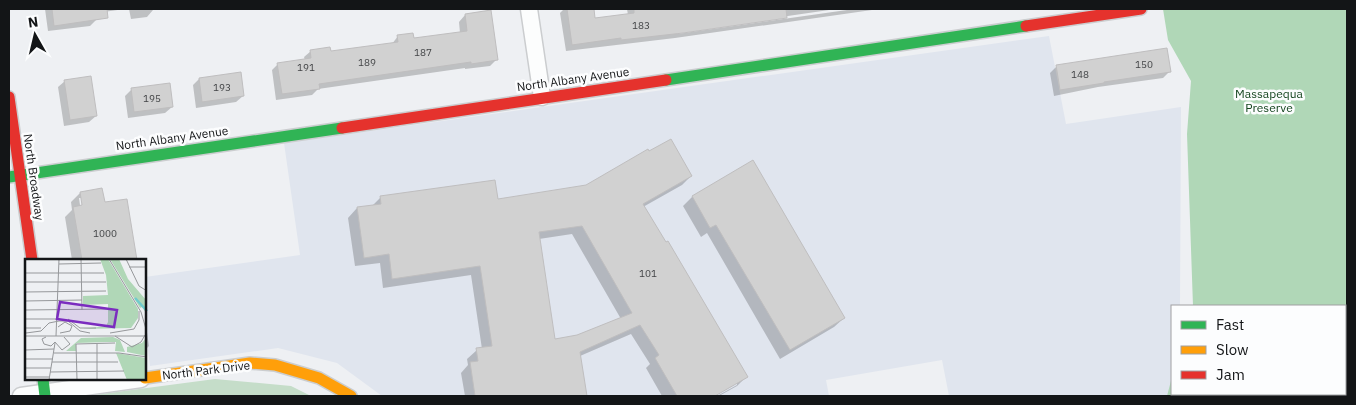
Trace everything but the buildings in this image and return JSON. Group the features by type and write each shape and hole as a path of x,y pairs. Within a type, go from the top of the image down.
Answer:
{"street":[{"path":"529,9 542,97"},
{"name":"North Albany Avenue","path":"14,176 1141,9"},
{"name":"North Broadway","path":"9,97 14,176 32,259"},
{"name":"North Park Drive","path":"146,378 250,363 275,365 319,378 352,396"},
{"name":"North Park Drive","path":"21,396 44,389 125,380"}],"shaded area":[{"path":"1049,36 1066,124 1181,107 1180,305 1171,305 1171,395 1180,396 949,396 942,360 826,380 829,396 382,396 337,363 278,348 150,366 146,335 146,277 300,255 284,143"}],"green space":[{"name":"Massapequa Preserve","path":"1163,9 1347,9 1347,396 1167,396 1171,381 1171,395 1346,395 1346,305 1193,305 1187,134 1191,81 1168,40"},
{"path":"215,379 291,386 311,396 86,396"}],"traffic: fast":[{"path":"666,80 1026,26"},
{"path":"9,177 342,128"},
{"path":"43,380 45,396"}],"traffic: slow":[{"path":"146,378 250,363 275,365 319,378 351,396"}],"traffic: jam":[{"path":"1026,26 1141,9"},
{"path":"342,128 666,80"},
{"path":"9,97 32,259"}]}
